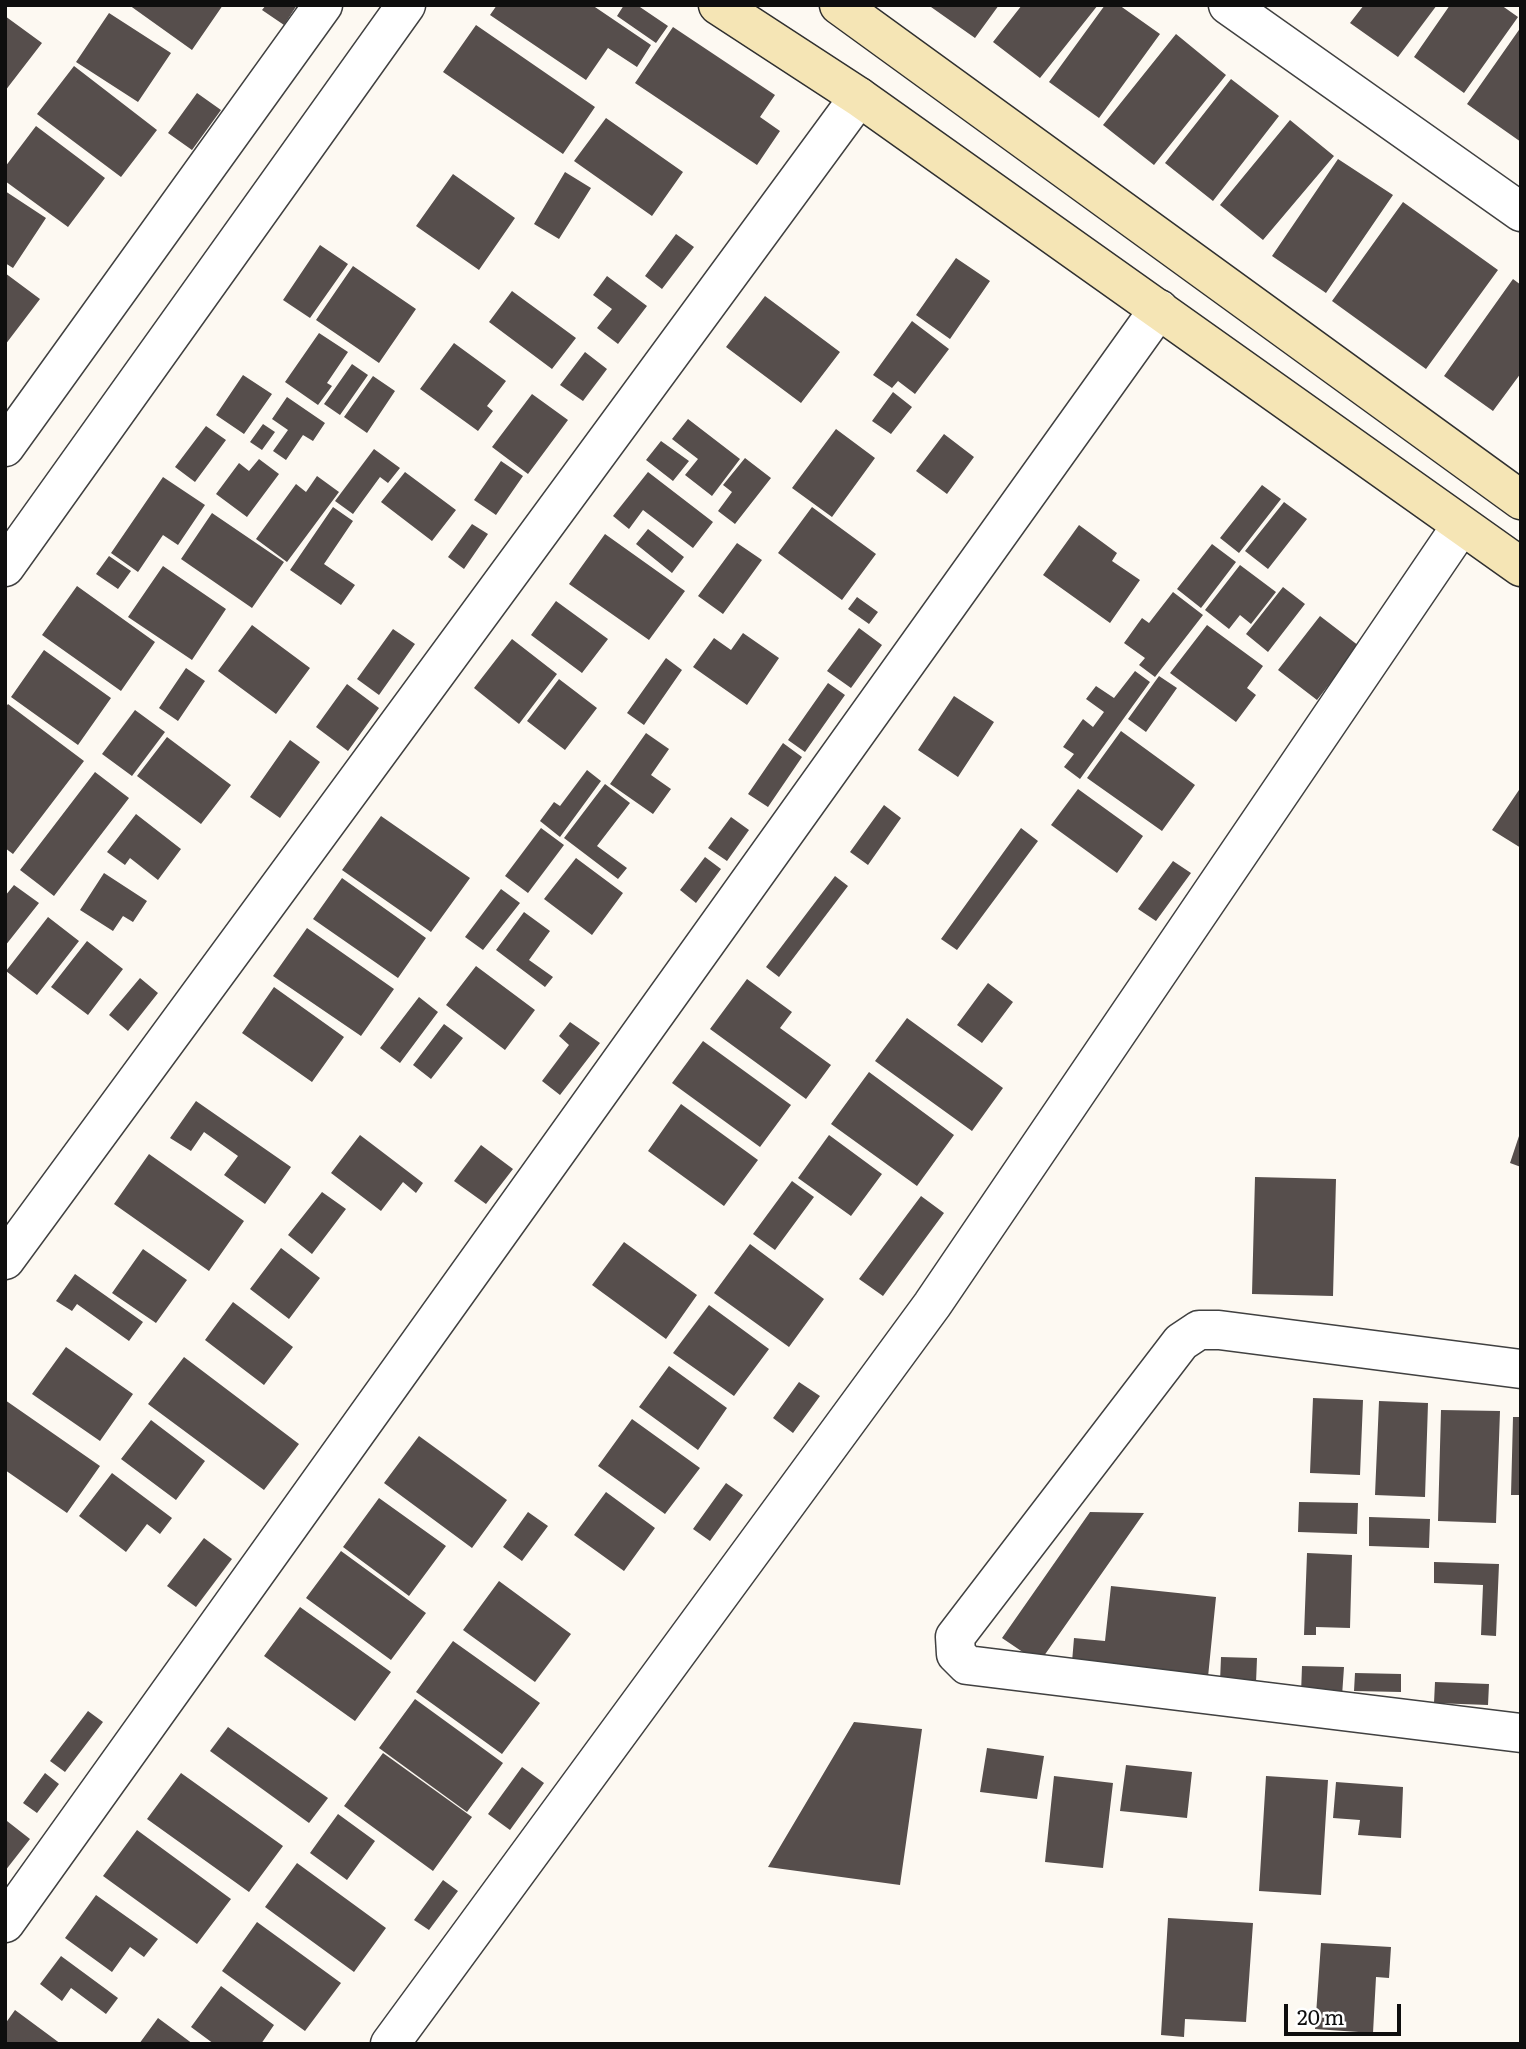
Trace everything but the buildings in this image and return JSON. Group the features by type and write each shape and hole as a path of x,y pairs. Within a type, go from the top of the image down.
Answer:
{"street":[{"path":"5,447 323,5"},
{"path":"5,567 406,5"},
{"path":"718,5 859,97 1521,567"},
{"path":"839,5 1521,500"},
{"path":"1228,5 1521,212"},
{"path":"5,1260 859,97"},
{"path":"5,1923 1159,309"},
{"path":"390,2044 932,1305 1461,526"},
{"path":"1521,1369 1219,1329 1199,1330 1181,1342 955,1637 956,1654 967,1665 1521,1733"}]}
